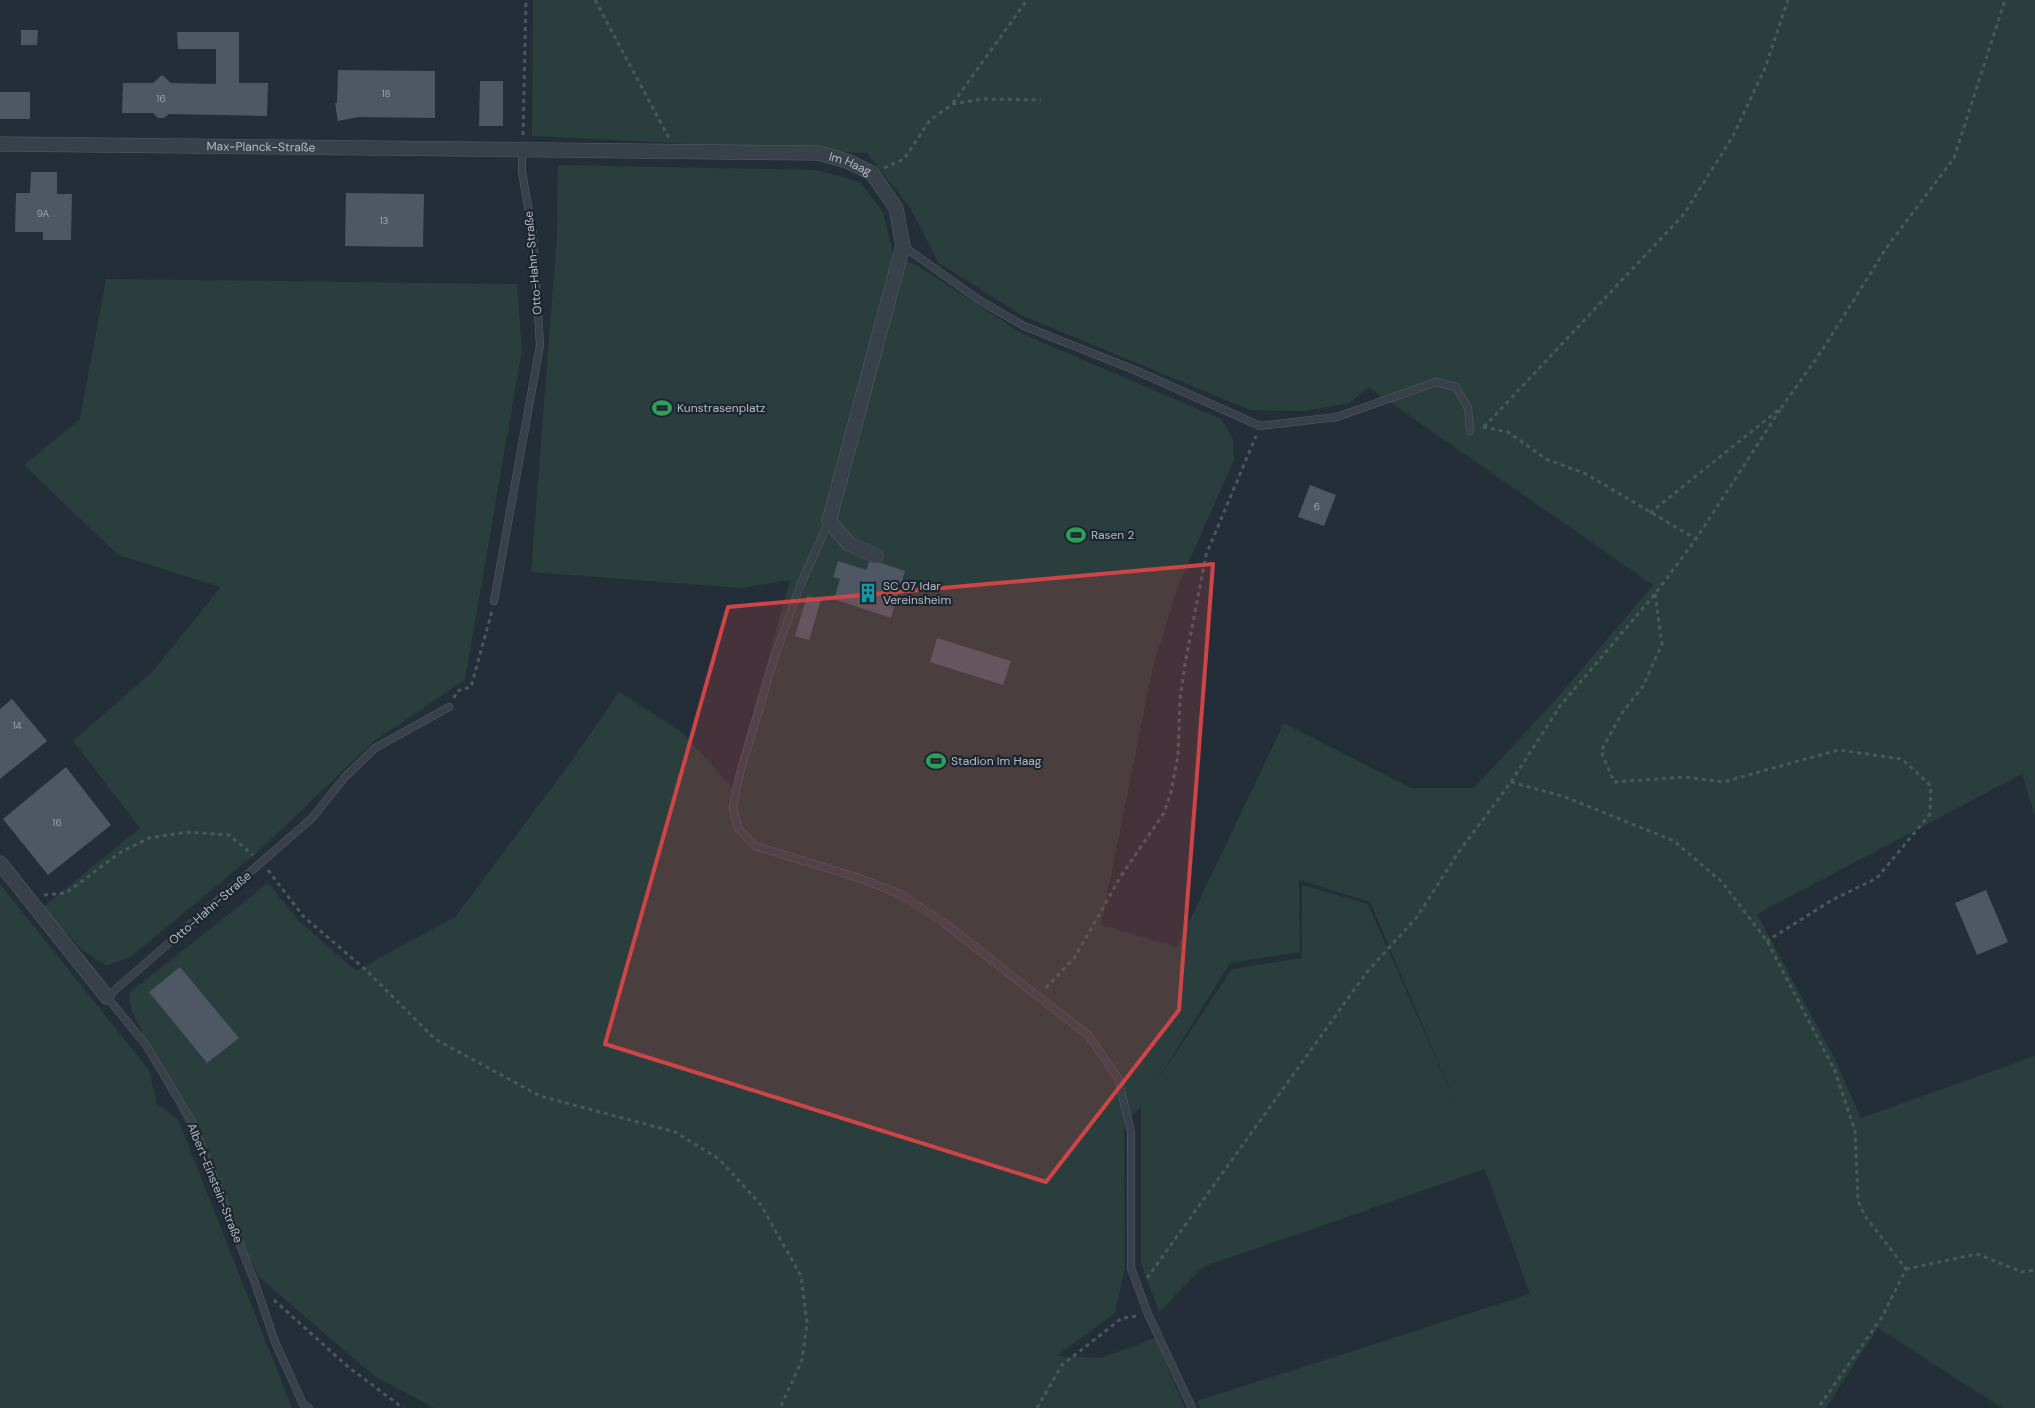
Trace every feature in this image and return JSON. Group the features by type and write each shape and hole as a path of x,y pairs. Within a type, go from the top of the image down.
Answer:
{"street":[{"name":"Max-Planck-Straße","path":"0,144 522,151"},
{"name":"Im Haag","path":"522,151 676,151 818,154 847,161 872,173 896,208 903,246 829,521"},
{"path":"829,521 849,544 876,556"},
{"name":"Albert-Einstein-Straße","path":"0,864 107,997"}],"lane":[{"name":"Otto-Hahn-Straße","path":"494,602 540,345 533,234 522,172 522,151"},
{"path":"903,246 980,300 1024,326 1137,371 1260,426 1337,418 1436,382 1456,387 1468,408 1470,430"},
{"path":"829,521 800,586 774,659 740,773 733,807 738,828 755,846 856,876 900,894 943,922 1089,1036 1118,1078 1131,1132 1131,1268 1148,1314 1192,1408"},
{"name":"Otto-Hahn-Straße","path":"107,997 312,818 345,777 374,748 449,707"},
{"name":"Albert-Einstein-Straße","path":"107,997 146,1045 192,1122 255,1283 275,1342 306,1406"}],"path":[{"path":"522,151 526,0"},
{"path":"595,0 676,151"},
{"path":"872,173 904,159 930,120 953,104 1027,0"},
{"path":"1484,427 1684,214 1733,136 1765,68 1788,0"},
{"path":"1139,1289 1367,972 1417,917 1458,854 1511,782 1560,706 1655,594 1696,539 1782,407 1823,349 1888,247 1954,158 2005,0"},
{"path":"953,104 983,99 1041,100"},
{"path":"1650,513 1782,407"},
{"path":"1038,997 1075,957 1121,876 1164,813 1171,792 1178,756 1180,700 1185,664 1206,556 1260,426"},
{"path":"1470,430 1484,427 1508,432 1546,459 1586,474 1696,539"},
{"path":"1655,594 1662,644 1643,686 1622,713 1602,752 1614,782 1684,777 1723,782 1838,750 1902,759 1931,786 1930,814 1877,878 1832,900 1767,941"},
{"path":"449,707 457,691 471,687 494,602"},
{"path":"1511,782 1564,797 1674,841 1722,882 1767,941 1835,1071 1855,1131 1858,1201 1865,1216 1906,1269"},
{"path":"26,896 66,893 121,852 149,838 188,832 229,835 262,863 303,916 366,970 435,1039 540,1096 675,1132 719,1159 761,1205 801,1276 807,1323 802,1360 780,1408"},
{"path":"1906,1269 1977,1254 2022,1272 2035,1270"},
{"path":"1818,1408 1882,1317 1906,1269"},
{"path":"255,1283 347,1366 403,1408"},
{"path":"1036,1408 1062,1365 1122,1318 1148,1314"}],"highlighted area":[{"path":"1213,564 1179,1010 1046,1182 605,1044 728,607"}],"green space":[{"path":"533,0 2035,0 2035,816 2022,774 1757,914 1835,1059 1861,1118 2035,1056 2035,1408 2002,1408 1878,1328 1826,1408 1200,1408 1197,1401 1530,1294 1485,1169 1203,1267 1159,1312 1141,1264 1141,1107 1124,1121 1125,1269 1115,1313 1057,1356 1101,1358 1155,1338 1185,1408 434,1408 373,1375 259,1277 131,1009 129,993 268,883 299,921 356,971 456,916 570,763 619,692 682,732 732,788 790,580 741,588 531,572 557,236 558,165 816,170 860,182 883,212 894,257 918,266 1023,334 1221,419 1233,439 1234,460 1178,586 1152,670 1101,925 1177,947 1284,723 1411,788 1474,788 1558,697 1653,585 1368,387 1350,403 1303,411 1250,410 1021,315 939,263 910,208 867,153 532,136","holes":["1299,880 1370,902 1458,1108 1368,904 1302,885 1302,958 1232,969 1157,1081 1230,963 1300,952"]},
{"path":"106,279 517,284 522,350 465,680 373,742 262,848 132,956 106,966 81,949 43,907 140,828 73,741 152,672 221,587 118,555 24,465 80,419"},
{"path":"0,884 149,1070 157,1104 178,1119 292,1408 0,1408"}],"building":[{"path":"21,30 38,30 37,45 21,45"},
{"path":"177,32 239,32 239,83 268,83 267,116 169,114 164,118 158,118 153,113 122,113 123,83 153,83 162,75 171,83 216,84 216,49 178,49"},
{"path":"338,70 435,71 435,118 359,117 338,121 335,103 337,103"},
{"path":"480,81 503,81 503,126 479,126"},
{"path":"0,92 30,92 30,119 0,119"},
{"path":"31,172 57,172 57,194 72,194 71,240 43,240 43,232 15,232 16,193 30,193"},
{"path":"346,193 424,194 423,247 345,246"},
{"path":"1310,485 1336,495 1324,526 1298,517"},
{"name":"SC 07 Idar Vereinsheim","path":"838,561 866,570 869,562 881,563 905,571 891,618 834,599 840,579 833,577"},
{"path":"807,596 821,600 809,640 795,636"},
{"path":"937,638 1011,661 1003,685 930,662"},
{"path":"12,699 47,741 0,779 0,709"},
{"path":"66,767 111,825 48,875 3,819"},
{"path":"1986,890 2008,942 1977,955 1955,903"},
{"path":"180,967 239,1038 207,1063 149,992"}],"place":[{"name":"Kunstrasenplatz","path":"662,408"},
{"name":"Rasen 2","path":"1076,535"},
{"name":"SC 07 Idar Vereinsheim","path":"868,593"},
{"name":"Stadion Im Haag","path":"936,761"}]}
